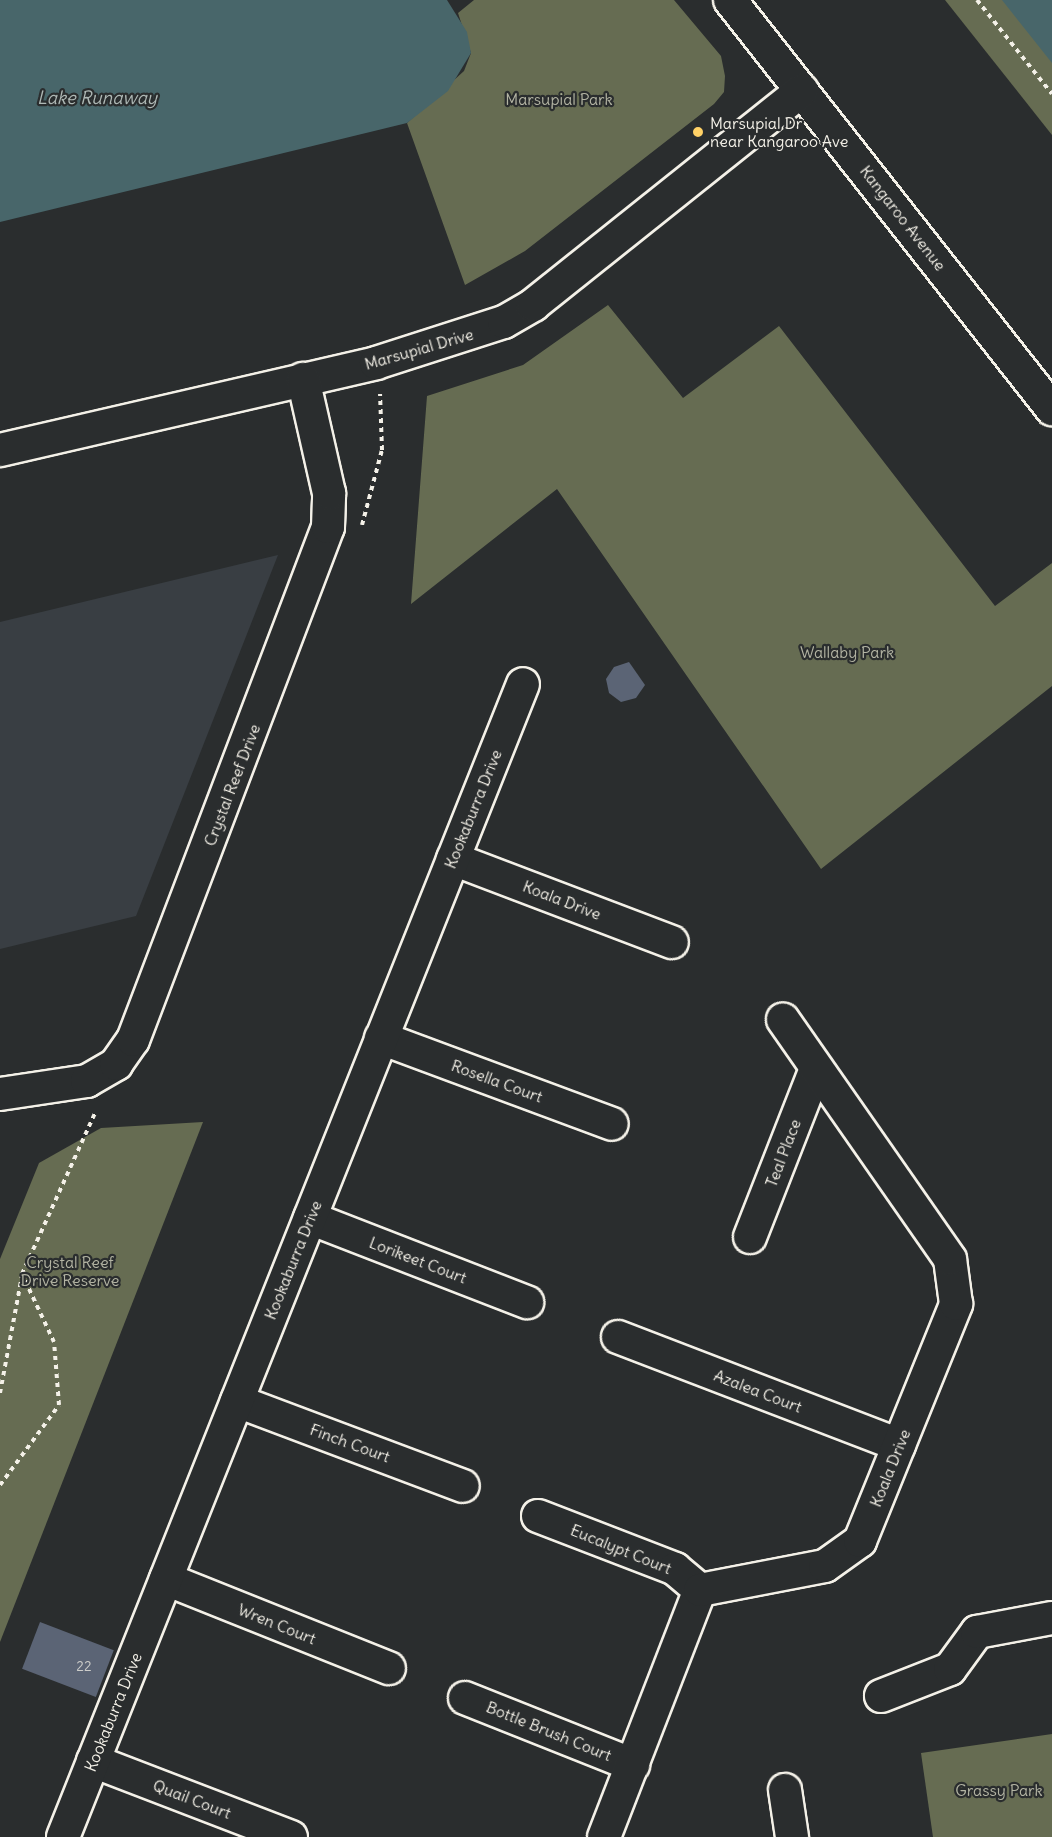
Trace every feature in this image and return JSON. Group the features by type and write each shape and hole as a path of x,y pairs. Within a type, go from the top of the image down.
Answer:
{"street":[{"name":"Kangaroo Avenue","path":"730,0 1052,409"},
{"name":"Marsupial Drive","path":"0,450 443,345 513,316 802,90"},
{"name":"Crystal Reef Drive","path":"0,1094 87,1081 116,1065 133,1040 328,527 328,493 303,380"},
{"name":"Kookaburra Drive","path":"63,1837 523,684"},
{"name":"Koala Drive","path":"453,859 672,942"},
{"name":"Koala Drive","path":"700,1590 825,1566 860,1541 956,1304 954,1268 783,1020"},
{"name":"Rosella Court","path":"381,1038 612,1124"},
{"name":"Teal Place","path":"750,1237 816,1069"},
{"name":"Lorikeet Court","path":"310,1218 526,1302"},
{"name":"Azalea Court","path":"618,1337 899,1445"},
{"name":"Finch Court","path":"237,1401 463,1486"},
{"name":"Eucalypt Court","path":"538,1516 675,1569 700,1590"},
{"name":"Wren Court","path":"166,1579 389,1668"},
{"path":"604,1837 700,1590"},
{"path":"882,1696 950,1668 977,1632 1052,1618"},
{"name":"Bottle Brush Court","path":"465,1698 633,1765"},
{"name":"Quail Court","path":"93,1761 291,1837"},
{"path":"785,1790 792,1837"}],"path":[{"path":"977,0 1052,94"},
{"path":"0,1393 22,1274"}],"shaded area":[{"path":"278,555 136,916 0,949 0,622"}],"green space":[{"name":"Marsupial Park","path":"474,0 674,0 721,56 725,76 724,92 714,104 525,251 465,285 407,123 464,71 471,53 458,13"},
{"path":"945,0 1052,0 1052,135"},
{"name":"Wallaby Park","path":"608,305 683,398 779,326 995,606 1052,563 1052,686 821,869 557,489 411,604 427,396 523,365"},
{"name":"Crystal Reef Drive Reserve","path":"203,1122 0,1642 0,1259 39,1163 101,1128"},
{"name":"Grassy Park","path":"1052,1734 1052,1837 933,1837 921,1753"}],"water":[{"name":"Lake Runaway","path":"0,0 447,0 467,32 471,53 448,91 407,123 0,222"},
{"path":"1002,0 1052,0 1052,63"}],"building":[{"path":"629,662 645,685 636,698 621,702 609,693 606,679 614,667"},
{"path":"40,1622 114,1650 96,1697 22,1669"}],"place":[{"name":"Marsupial Dr near Kangaroo Ave","path":"698,132"}]}
